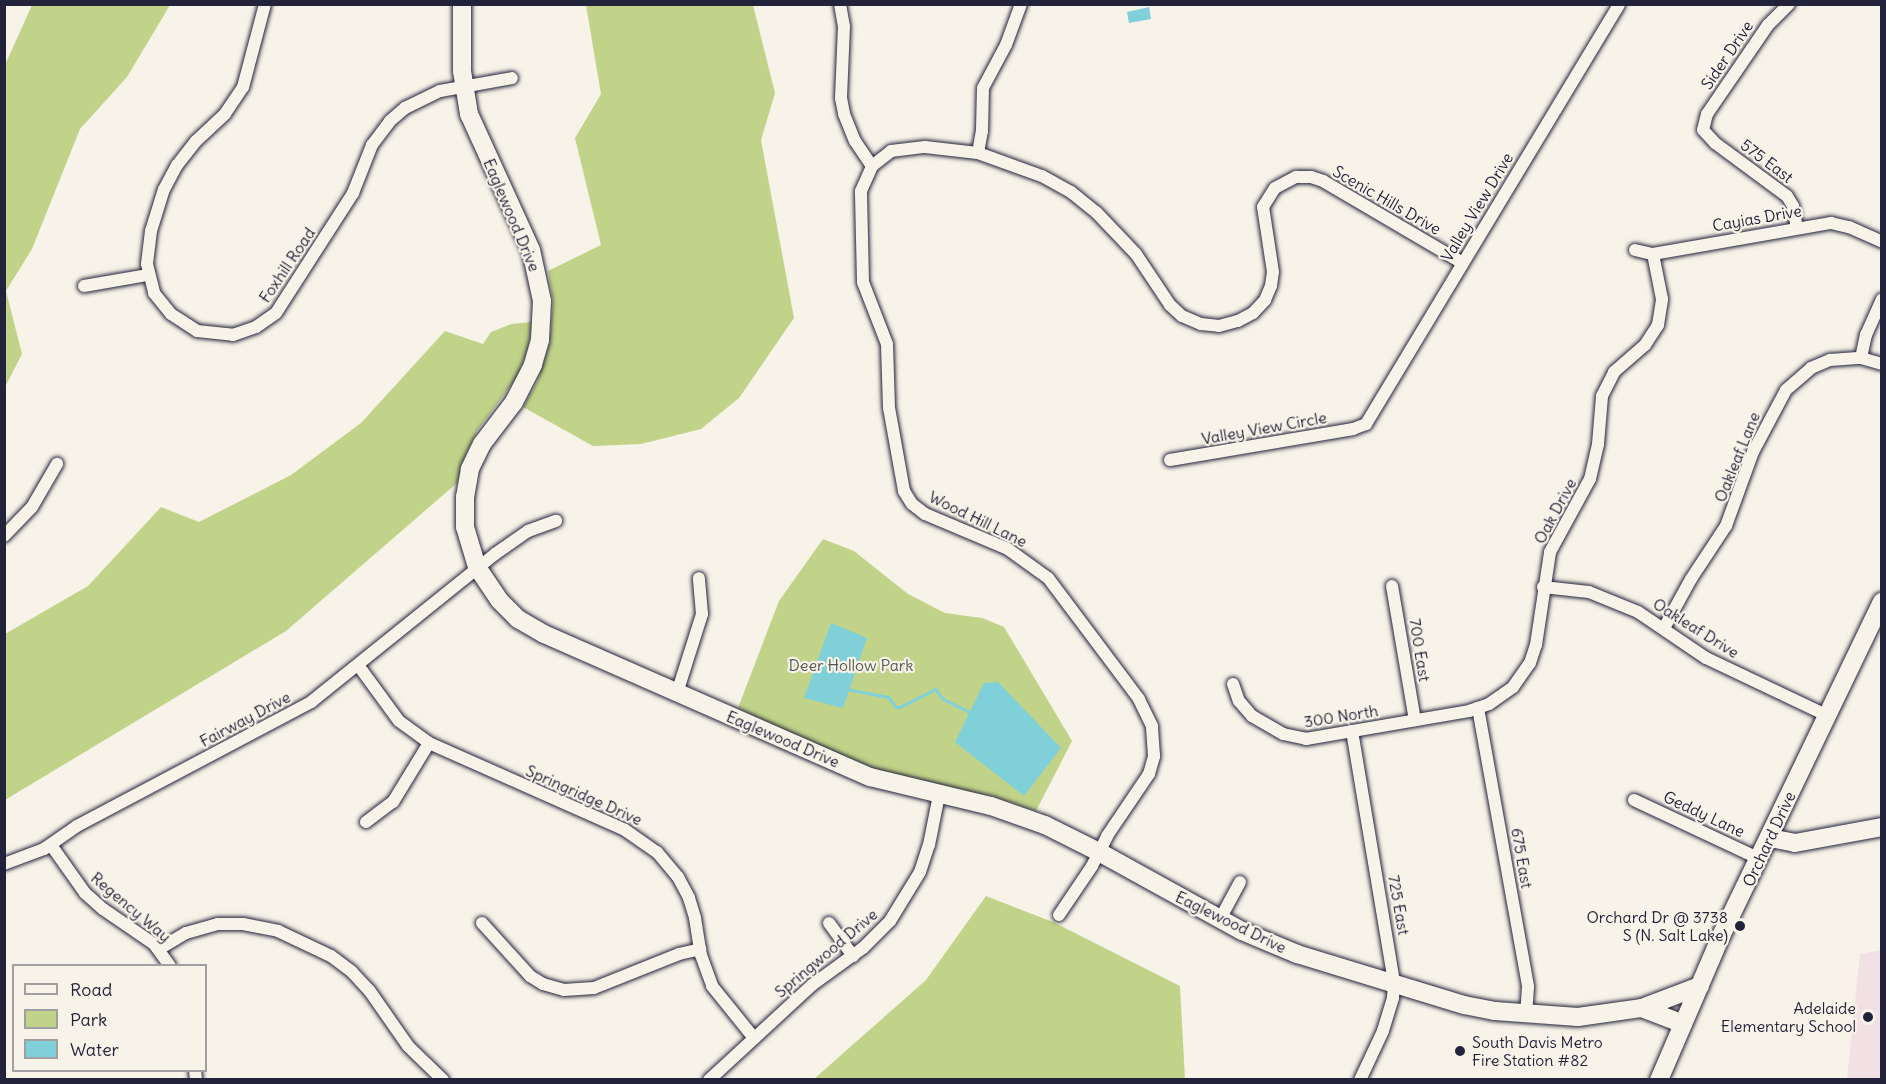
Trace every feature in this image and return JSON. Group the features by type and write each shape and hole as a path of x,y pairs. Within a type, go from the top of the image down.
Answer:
{"main road":[{"name":"Eaglewood Drive","path":"462,4 463,86 474,128 531,250 542,301 540,340 533,365 514,402 482,444 467,483 465,527 477,567 499,600 530,627 870,777 1020,815 1099,852 1220,919 1288,951 1464,1005 1526,1014 1578,1017 1642,1008 1683,1024"},
{"name":"Orchard Drive","path":"1659,1080 1700,986 1881,601"},
{"path":"1770,838 1789,844 1801,843 1881,827"},
{"path":"1642,1008 1700,986"}],"street":[{"name":"Foxhill Road","path":"265,4 252,64 243,87 225,114 186,153 164,189 150,231 148,275 154,293 177,320 196,331 233,335 261,324 282,305 348,202 372,145 383,129 405,108 423,97 463,86 512,78"},
{"path":"840,4 844,26 841,98 844,114 855,141 872,166"},
{"path":"978,153 983,88 1006,45 1021,4"},
{"name":"Valley View Drive","path":"1363,426 1371,417 1619,4"},
{"name":"Sider Drive","path":"1703,130 1707,114 1768,26 1789,4"},
{"name":"575 East","path":"1703,130 1787,196 1793,206 1797,228"},
{"name":"Scenic Hills Drive","path":"872,166 891,151 908,147 978,153 1042,176 1084,202 1123,239 1170,305 1182,316 1201,324 1219,326 1238,321 1253,313 1265,300 1271,286 1273,272 1263,207 1275,188 1296,177 1311,177 1323,181 1463,263"},
{"name":"Wood Hill Lane","path":"872,166 861,191 863,282 887,344 889,408 904,491 912,504 925,514 1008,549 1048,578 1139,699 1149,717 1154,736 1152,765 1059,915"},
{"name":"Cayias Drive","path":"1635,250 1653,254 1797,228 1838,223 1881,242"},
{"name":"Oak Drive","path":"1478,708 1506,693 1525,671 1536,645 1548,560 1554,543 1580,503 1590,479 1598,444 1602,396 1614,372 1645,345 1658,325 1662,299 1653,254"},
{"path":"84,286 148,275"},
{"path":"1861,358 1866,334 1881,299"},
{"name":"Oakleaf Lane","path":"1664,628 1691,579 1726,526 1753,452 1786,390 1801,374 1820,363 1840,358 1861,358 1881,364"},
{"name":"Valley View Circle","path":"1170,460 1363,426"},
{"path":"4,536 32,507 57,464"},
{"name":"Fairway Drive","path":"4,864 32,855 51,845 77,826 311,702 477,567 528,531 556,521"},
{"path":"677,693 702,614 699,578"},
{"name":"700 East","path":"1392,586 1415,720"},
{"name":"Oakleaf Drive","path":"1543,587 1598,595 1638,612 1706,658 1826,715"},
{"name":"Springridge Drive","path":"358,665 399,721 429,743 642,840 664,860 684,888 695,918 700,949 712,986 754,1038"},
{"name":"300 North","path":"1233,684 1239,701 1246,711 1290,737 1306,739 1478,708"},
{"name":"675 East","path":"1478,708 1528,987 1526,1014"},
{"name":"725 East","path":"1352,731 1394,983 1393,998 1383,1031 1360,1080"},
{"path":"366,822 393,802 429,743"},
{"name":"Springwood Drive","path":"709,1080 812,985 853,956 891,921 910,891 929,845 939,795"},
{"name":"Geddy Lane","path":"1634,800 1760,859"},
{"name":"Regency Way","path":"51,845 85,892 159,949 169,964"},
{"path":"1220,919 1240,882"},
{"path":"482,923 530,976 543,984 564,990 594,988 679,954 700,949"},
{"path":"829,923 853,956"},
{"path":"159,949 186,933 218,924 256,925 278,931 331,957 352,972 369,990 413,1052 443,1080"}],"shaded area":[{"name":"Adelaide Elementary School","path":"1881,950 1881,1079 1847,1079 1860,954"}],"green space":[{"path":"32,5 170,5 127,77 80,129 32,249 6,291 22,354 5,387 5,65"},
{"path":"586,5 753,5 775,93 761,140 794,318 739,398 701,429 641,444 593,446 523,407 537,382 550,342 553,301 548,271 601,245 575,138 601,94"},
{"path":"532,322 528,348 517,377 477,431 466,454 457,483 286,631 5,800 5,634 88,586 161,507 199,522 291,475 361,423 445,331 483,344 491,332 511,324"},
{"name":"Deer Hollow Park","path":"823,539 854,551 908,594 945,613 982,618 1004,627 1072,741 1036,811 989,795 942,788 871,770 814,747 738,708 779,601"},
{"path":"986,896 1053,922 1180,986 1185,1079 814,1079 926,980"}],"water":[{"path":"1149,7 1151,19 1129,23 1127,12"},
{"path":"831,623 867,638 843,708 804,698"},
{"path":"998,682 1061,748 1024,796 955,742 984,683"}],"waterway":[{"path":"846,689 888,697 896,707 935,689 943,699 972,713"}],"place":[{"name":"Orchard Dr @ 3738 S (N. Salt Lake)","path":"1740,926"},
{"name":"Adelaide Elementary School","path":"1868,1017"},
{"name":"South Davis Metro Fire Station #82","path":"1460,1051"}]}
